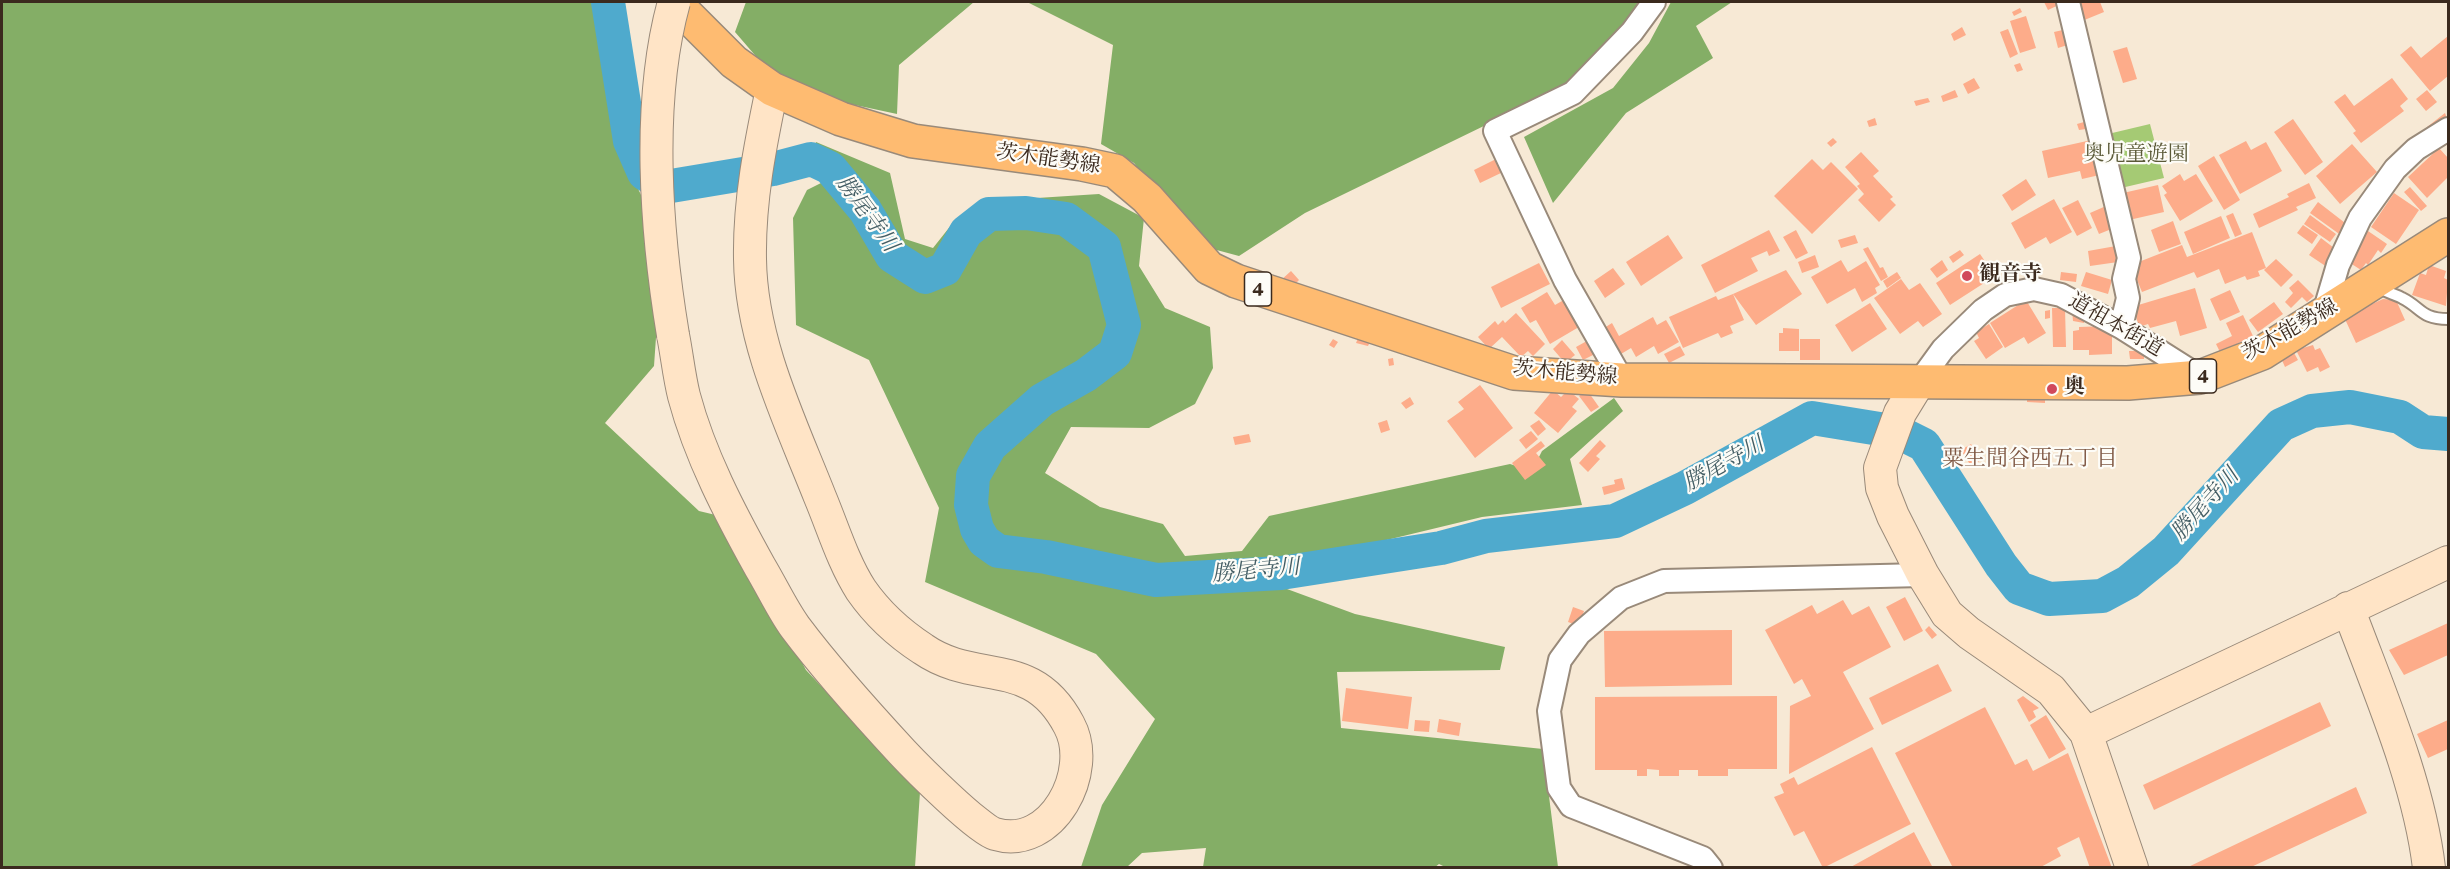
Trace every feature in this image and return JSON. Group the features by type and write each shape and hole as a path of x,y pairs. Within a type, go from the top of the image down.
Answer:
{"main road":[{"name":"茨木能勢線","path":"674,2 734,62 769,103 841,118 913,141 1082,164 1115,171 1147,198 1209,268 1236,282 1514,373 1622,380 1919,382 2128,383 2200,377 2262,353 2448,235"}],"street":[{"path":"674,2 660,85 657,182 662,269 684,397 712,474 748,545 793,624 844,687 905,755 990,834 1015,838 1037,830 1059,809 1072,783 1078,757 1071,728 1056,704 1036,684 1007,674 970,668 926,652 892,626 861,590 844,556 766,358 755,309 750,261 753,183 769,103"},
{"path":"1622,380 1565,280 1495,131 1573,93 1632,32 1654,2"},
{"path":"2068,2 2129,258 2124,279 2128,298 2121,327"},
{"path":"2323,316 2338,265 2361,218 2396,169 2416,149 2448,129"},
{"name":"道祖本街道","path":"1919,382 1943,349 1983,310 2005,295 2034,289 2061,295 2121,327 2200,377"},
{"path":"1919,382 1900,413 1880,468 1882,488 1893,516 1923,575 1947,614 1969,633 2050,690 2086,734 2132,867"},
{"path":"2086,734 2448,562"},
{"path":"1711,867 1703,858 1571,806 1559,788 1548,711 1560,660 1579,634 1621,598 1664,581 1923,575"},
{"path":"2348,608 2406,769 2427,845 2429,867"}],"lane":[{"path":"2375,282 2383,291 2404,299 2418,312 2448,319"}],"green space":[{"path":"2,2 600,2 618,147 642,197 657,323 654,366 605,423 699,511 724,517 806,670 920,792 915,867 2,868"},
{"path":"746,2 974,2 899,65 897,114 785,90 735,32"},
{"path":"1027,2 1646,2 1564,87 1305,213 1239,256 1198,245 1134,163 1101,144 1113,45"},
{"path":"1671,2 1732,2 1696,26 1713,58 1626,113 1553,203 1524,137 1613,88 1649,43"},
{"name":"奥児童遊園","path":"2150,124 2164,178 2121,188 2108,134"},
{"path":"816,142 890,173 905,239 933,248 952,224 957,235 942,263 926,267 897,250 872,208 837,165 813,153"},
{"path":"829,179 857,215 884,262 922,285 949,275 973,240 991,221 1027,220 1064,225 1096,254 1101,280 1115,324 1107,347 1037,395 984,440 964,474 965,507 969,530 976,542 993,558 1149,592 1287,589 1355,614 1505,647 1500,670 1337,672 1341,728 1543,749 1558,867 1447,868 1439,864 1434,868 1203,867 1206,848 1142,853 1127,867 1081,867 1102,805 1155,719 1096,654 925,582 939,508 869,360 796,325 793,218 807,190"},
{"path":"1099,194 1144,218 1139,266 1165,308 1210,327 1213,368 1195,404 1149,428 1071,427 1045,473 1100,507 1163,524 1185,556 1242,551 1269,516 1510,464 1532,471 1542,451 1614,398 1623,411 1570,459 1582,505 1482,517 1283,565 1158,574 1050,551 1004,546 990,536 985,528 978,506 978,479 996,449 1042,405 1088,381 1118,356 1130,327 1109,247 1067,215 1025,207 1037,198"}],"building":[{"path":"2044,2 2065,2 2048,10"},
{"path":"2078,2 2100,2 2104,12 2082,21"},
{"path":"2020,8 2022,12 2014,16 2012,12"},
{"path":"2026,16 2036,48 2020,53 2010,21"},
{"path":"1962,27 1966,35 1954,41 1951,34"},
{"path":"2008,29 2018,54 2010,58 2000,32"},
{"path":"2067,29 2071,44 2058,48 2054,32"},
{"path":"2448,36 2448,76 2430,91 2400,55 2411,46 2421,58"},
{"path":"2127,47 2137,79 2123,83 2113,51"},
{"path":"2020,63 2023,70 2017,72 2014,65"},
{"path":"1974,78 1980,88 1968,94 1963,84"},
{"path":"2392,78 2408,99 2400,106 2404,111 2361,143 2353,133 2356,131 2334,102 2345,94 2354,106"},
{"path":"1955,90 1958,97 1943,102 1941,96"},
{"path":"2427,90 2437,102 2426,111 2416,99"},
{"path":"1928,98 1930,102 1916,106 1914,101"},
{"path":"2445,113 2448,121 2433,134 2427,127"},
{"path":"1875,118 1877,125 1869,127 1867,121"},
{"path":"2293,119 2323,162 2305,175 2274,132"},
{"path":"2084,122 2086,129 2079,130 2077,124"},
{"path":"1833,138 1837,142 1831,147 1827,143"},
{"path":"2096,139 2104,174 2082,179 2080,171 2048,178 2042,151"},
{"path":"2246,141 2251,150 2266,142 2282,171 2240,194 2219,155"},
{"path":"2352,144 2377,172 2340,204 2316,176"},
{"path":"2439,148 2448,158 2448,177 2427,198 2408,177"},
{"path":"1861,152 1879,171 1873,176 1893,197 1890,199 1896,205 1879,222 1858,200 1864,194 1857,186 1860,184 1845,167"},
{"path":"2214,156 2240,200 2224,210 2198,166"},
{"path":"1496,159 1503,172 1480,183 1474,170"},
{"path":"1812,159 1823,170 1831,162 1858,189 1812,234 1774,196"},
{"path":"2180,174 2184,181 2196,174 2213,201 2180,221 2164,195 2167,193 2162,186"},
{"path":"2026,179 2036,195 2012,211 2002,195"},
{"path":"2309,183 2316,198 2296,207 2298,210 2259,228 2253,214 2289,197 2287,194"},
{"path":"2158,185 2164,212 2129,220 2123,193"},
{"path":"2410,187 2427,206 2421,211 2404,192"},
{"path":"2394,193 2419,210 2396,244 2371,227"},
{"path":"2054,199 2072,232 2050,244 2046,237 2025,249 2011,223"},
{"path":"2078,200 2092,228 2077,236 2062,208"},
{"path":"2318,202 2349,226 2342,236 2310,213"},
{"path":"2106,206 2114,228 2099,234 2090,213"},
{"path":"2233,213 2242,234 2235,237 2226,216"},
{"path":"2310,215 2336,234 2330,242 2304,224"},
{"path":"2221,216 2230,238 2193,254 2184,232"},
{"path":"2173,221 2181,244 2159,252 2151,230"},
{"path":"2303,225 2318,235 2312,244 2297,233"},
{"path":"1769,230 1780,251 1769,256 1767,251 1751,258 1758,271 1715,293 1701,265"},
{"path":"1796,230 1808,253 1796,259 1783,237"},
{"path":"2368,231 2387,244 2381,253 2378,250 2368,265 2366,263 2361,270 2347,261"},
{"path":"2252,232 2266,268 2258,271 2260,276 2247,280 2245,276 2225,284 2219,269 2197,278 2194,272 2142,292 2131,265 2182,245 2187,257"},
{"path":"1668,235 1683,258 1641,286 1626,262"},
{"path":"1855,235 1858,243 1841,248 1838,240"},
{"path":"2321,238 2338,251 2327,267 2309,255"},
{"path":"2116,246 2118,262 2090,266 2088,251"},
{"path":"1868,247 1888,277 1881,281 1863,249"},
{"path":"1960,250 1964,255 1953,263 1949,257"},
{"path":"1980,254 1995,276 1950,305 1936,283"},
{"path":"1815,255 1819,267 1802,273 1798,262"},
{"path":"2276,259 2293,275 2281,287 2264,270"},
{"path":"1841,260 1848,272 1866,261 1880,285 1875,288 1877,293 1862,302 1855,288 1827,304 1811,277"},
{"path":"1942,260 1948,270 1937,278 1930,269"},
{"path":"1539,263 1550,284 1501,308 1491,287"},
{"path":"2429,265 2446,271 2444,278 2448,280 2446,306 2412,295 2420,273 2426,275"},
{"path":"1613,268 1625,284 1605,298 1594,281"},
{"path":"1786,270 1802,294 1756,325 1733,294"},
{"path":"1291,271 1299,280 1289,290 1280,281"},
{"path":"1897,272 1901,278 1887,288 1883,281"},
{"path":"2061,272 2077,274 2076,282 2060,280"},
{"path":"2086,272 2112,280 2108,294 2081,286"},
{"path":"1901,279 1909,290 1920,283 1942,314 1923,327 1918,321 1900,334 1874,298"},
{"path":"2298,280 2314,296 2307,302 2302,297 2291,308 2285,302 2293,293 2289,288"},
{"path":"2195,288 2207,328 2180,336 2176,321 2150,328 2148,324 2139,327 2135,306"},
{"path":"2230,290 2240,312 2220,321 2210,299"},
{"path":"1547,292 1555,305 1569,297 1584,324 1550,344 1536,320 1530,323 1521,308"},
{"path":"1733,294 1744,320 1730,326 1733,333 1721,338 1718,333 1683,348 1669,317 1716,296 1718,300"},
{"path":"2383,299 2396,300 2405,320 2356,343 2344,317"},
{"path":"2026,300 2046,333 2028,344 2024,337 2005,348 1990,323"},
{"path":"2274,302 2283,314 2258,332 2249,320"},
{"path":"1870,303 1887,329 1852,352 1835,325"},
{"path":"2052,308 2065,308 2066,347 2053,347"},
{"path":"2050,310 2050,318 2045,319 2045,311"},
{"path":"2072,310 2084,314 2084,323 2073,321"},
{"path":"1516,313 1545,344 1533,356 1528,351 1521,357 1502,337 1489,349 1478,337 1495,321 1498,325 1503,320 1505,323"},
{"path":"2243,315 2253,336 2220,352 2216,344 2232,336 2226,323"},
{"path":"1653,317 1657,325 1666,320 1679,342 1658,354 1654,346 1636,357 1631,348 1616,357 1601,330 1612,323 1619,336"},
{"path":"1989,324 2003,347 1986,359 1974,341 1979,338 1976,332"},
{"path":"2108,326 2112,333 2112,354 2089,355 2089,350 2073,350 2073,331 2079,330 2079,327"},
{"path":"1783,328 1799,329 1799,351 1779,351 1779,333 1783,333"},
{"path":"1594,337 1601,351 1583,360 1576,347"},
{"path":"1358,338 1370,342 1368,346 1356,343"},
{"path":"1333,339 1338,342 1334,348 1329,345"},
{"path":"1800,339 1820,339 1820,360 1800,360"},
{"path":"1562,340 1575,355 1565,363 1553,349"},
{"path":"2313,345 2315,350 2320,348 2330,367 2320,372 2318,367 2307,372 2296,350"},
{"path":"1680,346 1685,355 1669,363 1664,354"},
{"path":"2129,351 2144,351 2144,359 2130,359"},
{"path":"2293,351 2298,360 2285,367 2281,358"},
{"path":"1393,358 1394,365 1389,366 1388,359"},
{"path":"1480,385 1513,428 1475,458 1447,421 1464,409 1458,402"},
{"path":"1553,390 1561,397 1568,390 1579,399 1572,407 1577,411 1558,433 1534,413"},
{"path":"1587,390 1599,407 1591,412 1579,396"},
{"path":"2027,395 2045,396 2045,403 2027,402"},
{"path":"1410,397 1414,404 1406,409 1401,403"},
{"path":"1387,420 1390,430 1381,433 1378,423"},
{"path":"1539,420 1546,429 1538,436 1530,426"},
{"path":"1531,431 1538,439 1526,449 1519,440"},
{"path":"1249,434 1251,442 1235,445 1233,437"},
{"path":"1600,440 1606,446 1596,456 1600,459 1588,472 1579,463"},
{"path":"1541,441 1545,446 1536,453 1546,465 1525,480 1512,463"},
{"path":"1971,444 1981,460 1971,466 1961,450"},
{"path":"1622,478 1625,489 1604,495 1602,487 1615,484 1614,480"},
{"path":"1905,597 1923,631 1904,641 1886,607"},
{"path":"1843,600 1852,615 1869,606 1891,647 1843,672 1874,729 1789,774 1790,706 1811,696 1802,679 1794,684 1765,630 1812,605 1817,614"},
{"path":"1573,607 1584,611 1579,626 1568,622"},
{"path":"2448,623 2448,655 2404,675 2389,650"},
{"path":"1929,626 1937,635 1932,639 1925,630"},
{"path":"1732,630 1732,685 1605,687 1604,631"},
{"path":"1938,664 1952,691 1882,725 1869,698"},
{"path":"1346,688 1412,697 1408,729 1342,721"},
{"path":"1777,696 1777,769 1728,769 1728,776 1698,776 1698,770 1679,770 1679,776 1659,776 1659,770 1647,769 1647,776 1637,776 1637,770 1595,770 1595,697"},
{"path":"2023,696 2039,708 2033,711 2036,717 2029,722 2017,700"},
{"path":"2320,702 2331,726 2154,810 2143,785"},
{"path":"1985,707 2015,765 2027,759 2033,771 2068,753 2112,868 2090,868 2079,837 2057,848 2061,856 2039,868 1953,868 1895,753"},
{"path":"2046,715 2066,749 2049,759 2030,725"},
{"path":"1439,719 1461,723 1459,736 1437,732"},
{"path":"1415,720 1430,721 1429,732 1414,731"},
{"path":"2448,720 2448,749 2428,758 2417,734"},
{"path":"1872,747 1911,824 1823,868 1804,831 1794,836 1774,797 1784,793 1780,784 1794,777 1798,785"},
{"path":"2356,787 2367,813 2249,868 2186,868"},
{"path":"1914,832 1933,868 1849,868"}],"waterway":[{"name":"勝尾寺川","path":"608,2 630,141 644,173 665,187 773,169 811,159 830,168 865,210 892,256 925,277 945,269 966,232 989,214 1026,213 1066,219 1104,247 1124,325 1115,353 1086,375 1042,400 990,446 973,476 971,505 977,529 984,541 998,551 1046,557 1156,580 1281,573 1441,548 1486,536 1615,521 1685,488 1812,418 1898,432 1924,445 2001,565 2019,588 2049,599 2102,596 2128,582 2166,551 2281,425 2312,411 2350,407 2400,417 2423,432 2448,434"}],"place":[{"name":"観音寺","path":"1967,276"},
{"name":"奥","path":"2052,389"}],"district":[{"name":"粟生間谷西五丁目","path":"2030,461"}]}
